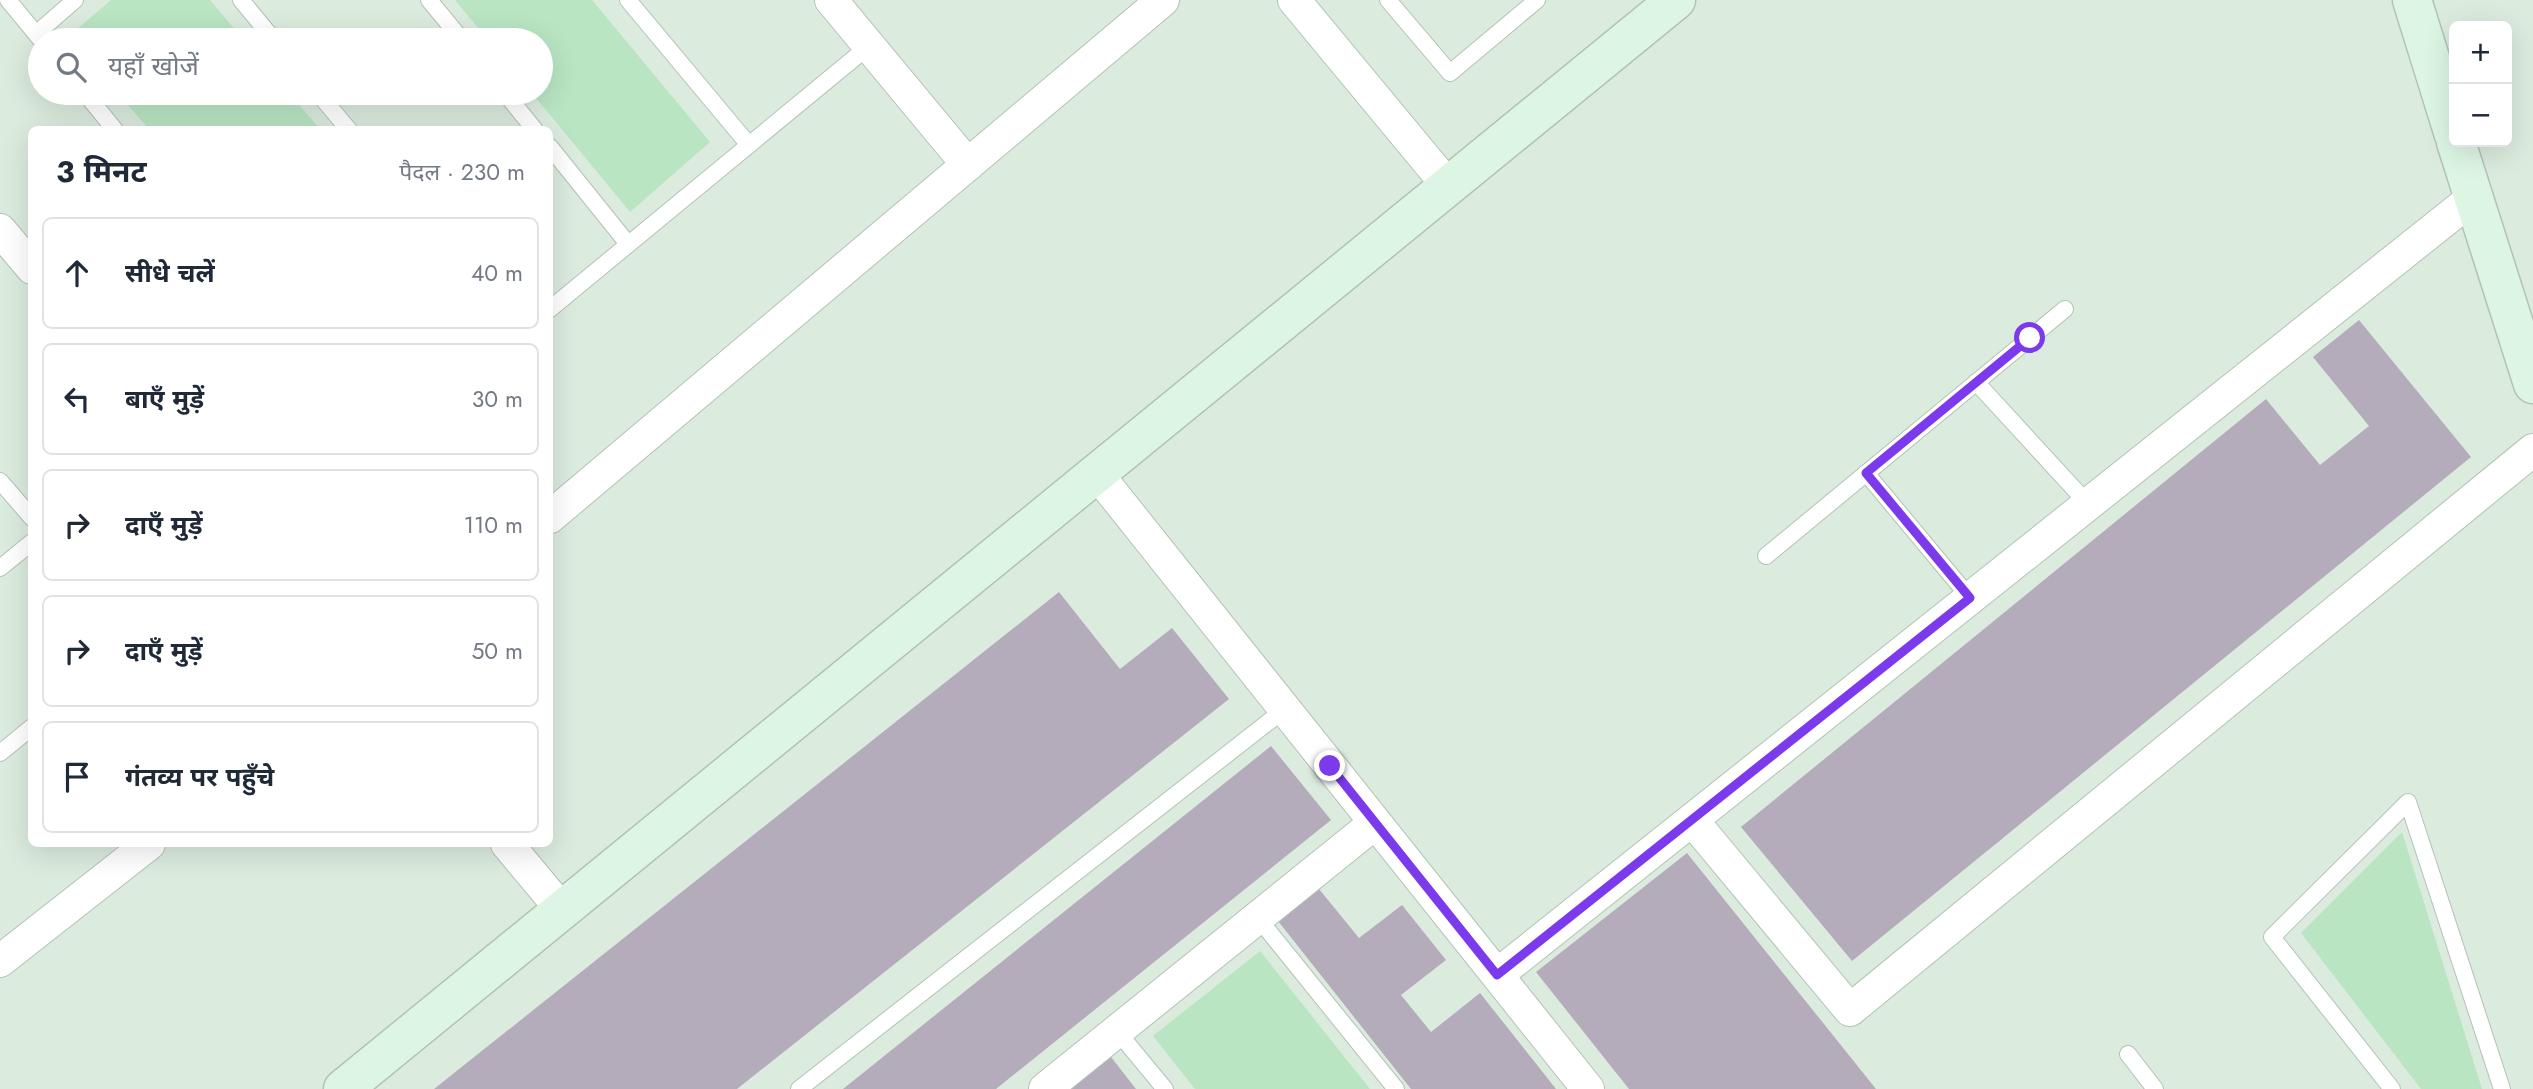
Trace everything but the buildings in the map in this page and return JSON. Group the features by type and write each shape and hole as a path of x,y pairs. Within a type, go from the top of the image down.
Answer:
{"street":[{"path":"831,0 968,165"},
{"path":"553,514 1163,0"},
{"path":"1294,0 1449,187"},
{"path":"343,1089 1098,475 1676,0"},
{"path":"2412,0 2449,119"},
{"path":"2458,147 2533,384"},
{"path":"1497,975 2474,197"},
{"path":"0,230 28,263"},
{"path":"1692,820 1850,1010 2533,450"},
{"path":"1098,475 1588,1089"},
{"path":"1045,1089 1376,823"},
{"path":"0,961 145,847"},
{"path":"510,847 563,911"}],"lane":[{"path":"8,0 31,28"},
{"path":"47,28 75,0"},
{"path":"241,0 264,28"},
{"path":"429,0 452,28"},
{"path":"628,0 749,145"},
{"path":"1388,0 1450,73 1537,0"},
{"path":"553,306 869,46"},
{"path":"95,105 112,126"},
{"path":"328,105 346,126"},
{"path":"515,105 532,126"},
{"path":"553,152 628,244"},
{"path":"1766,556 2066,309"},
{"path":"1976,382 2088,504"},
{"path":"1866,473 1970,598"},
{"path":"0,481 28,513"},
{"path":"0,568 28,545"},
{"path":"799,1089 1285,709"},
{"path":"0,753 28,730"},
{"path":"2392,1089 2272,937 2408,802 2502,1089"},
{"path":"1258,918 1396,1089"},
{"path":"1118,1031 1165,1089"},
{"path":"2128,1054 2155,1089"}],"green space":[{"path":"111,0 210,0 234,28 78,28"},
{"path":"455,0 592,0 710,142 630,212 542,105 553,105 553,28 478,28"},
{"path":"128,105 299,105 317,126 146,126"},
{"path":"2402,832 2482,1089 2421,1089 2301,933"},
{"path":"1260,951 1370,1089 1195,1089 1153,1036"}],"route":[{"path":"1330,766 1497,975 1970,598 1866,473 2030,338"}]}
